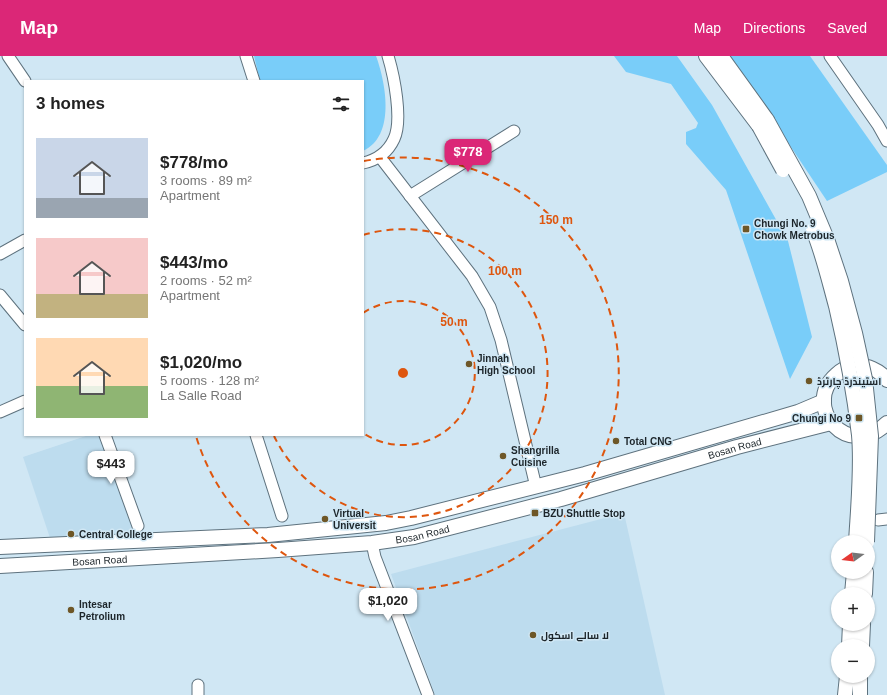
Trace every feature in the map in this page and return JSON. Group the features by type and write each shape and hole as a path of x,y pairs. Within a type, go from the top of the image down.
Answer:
{"main road":[{"path":"706,56 763,123 800,199 818,242 842,331 851,375 859,436 859,493 856,535"},
{"path":"721,56 809,196 827,238 841,281 855,333 865,379 871,436 867,535"},
{"path":"887,378 872,368 861,366 841,370 832,378 826,389 824,401 826,412 831,423 843,433 852,436 872,434 881,429 887,423"},
{"name":"Bosan Road","path":"0,547 268,536 386,523 585,474 798,412 824,401"},
{"name":"Bosan Road","path":"0,566 278,550 372,543 414,537 538,505 737,447 831,423"},
{"path":"845,695 846,683"},
{"path":"860,683 860,695"}],"street":[{"path":"8,56 24,80"},
{"path":"246,56 254,80"},
{"path":"364,163 380,157 388,149 394,138 397,125 397,101 393,72 388,56"},
{"path":"830,56 878,125 887,141"},
{"path":"410,196 514,131"},
{"path":"380,157 472,276 490,307 501,340 536,487"},
{"path":"0,254 24,241"},
{"path":"0,295 24,324"},
{"path":"0,412 24,401"},
{"path":"105,436 138,526"},
{"path":"256,436 282,516"},
{"path":"372,543 375,557 428,695"}],"shaded area":[{"path":"254,56 376,56 383,80 386,108 380,134 373,144 364,150 364,80 260,80"},
{"path":"614,56 677,56 712,105 788,241 812,337 790,379 726,190 686,144 686,132 696,128 698,123 671,84 626,72"},
{"path":"730,56 810,56 887,165 887,172 827,201"},
{"path":"86,436 103,436 139,538 53,547 23,457"},
{"name":"لا سالے اسکول","path":"624,513 665,695 435,695 391,574"}],"place":[{"name":"Chungi No. 9 Chowk Metrobus","path":"746,229"},
{"name":"Jinnah High School","path":"469,364"},
{"name":"اسٹینڈرڈ چارٹرڈ","path":"809,381"},
{"name":"Chungi No 9","path":"859,418"},
{"name":"Total CNG","path":"616,441"},
{"name":"Shangrilla Cuisine","path":"503,456"},
{"name":"BZU Shuttle Stop","path":"535,513"},
{"name":"Virtual Universit","path":"325,519"},
{"name":"Central College","path":"71,534"},
{"name":"Intesar Petrolium","path":"71,610"},
{"name":"لا سالے اسکول","path":"533,635"}]}
